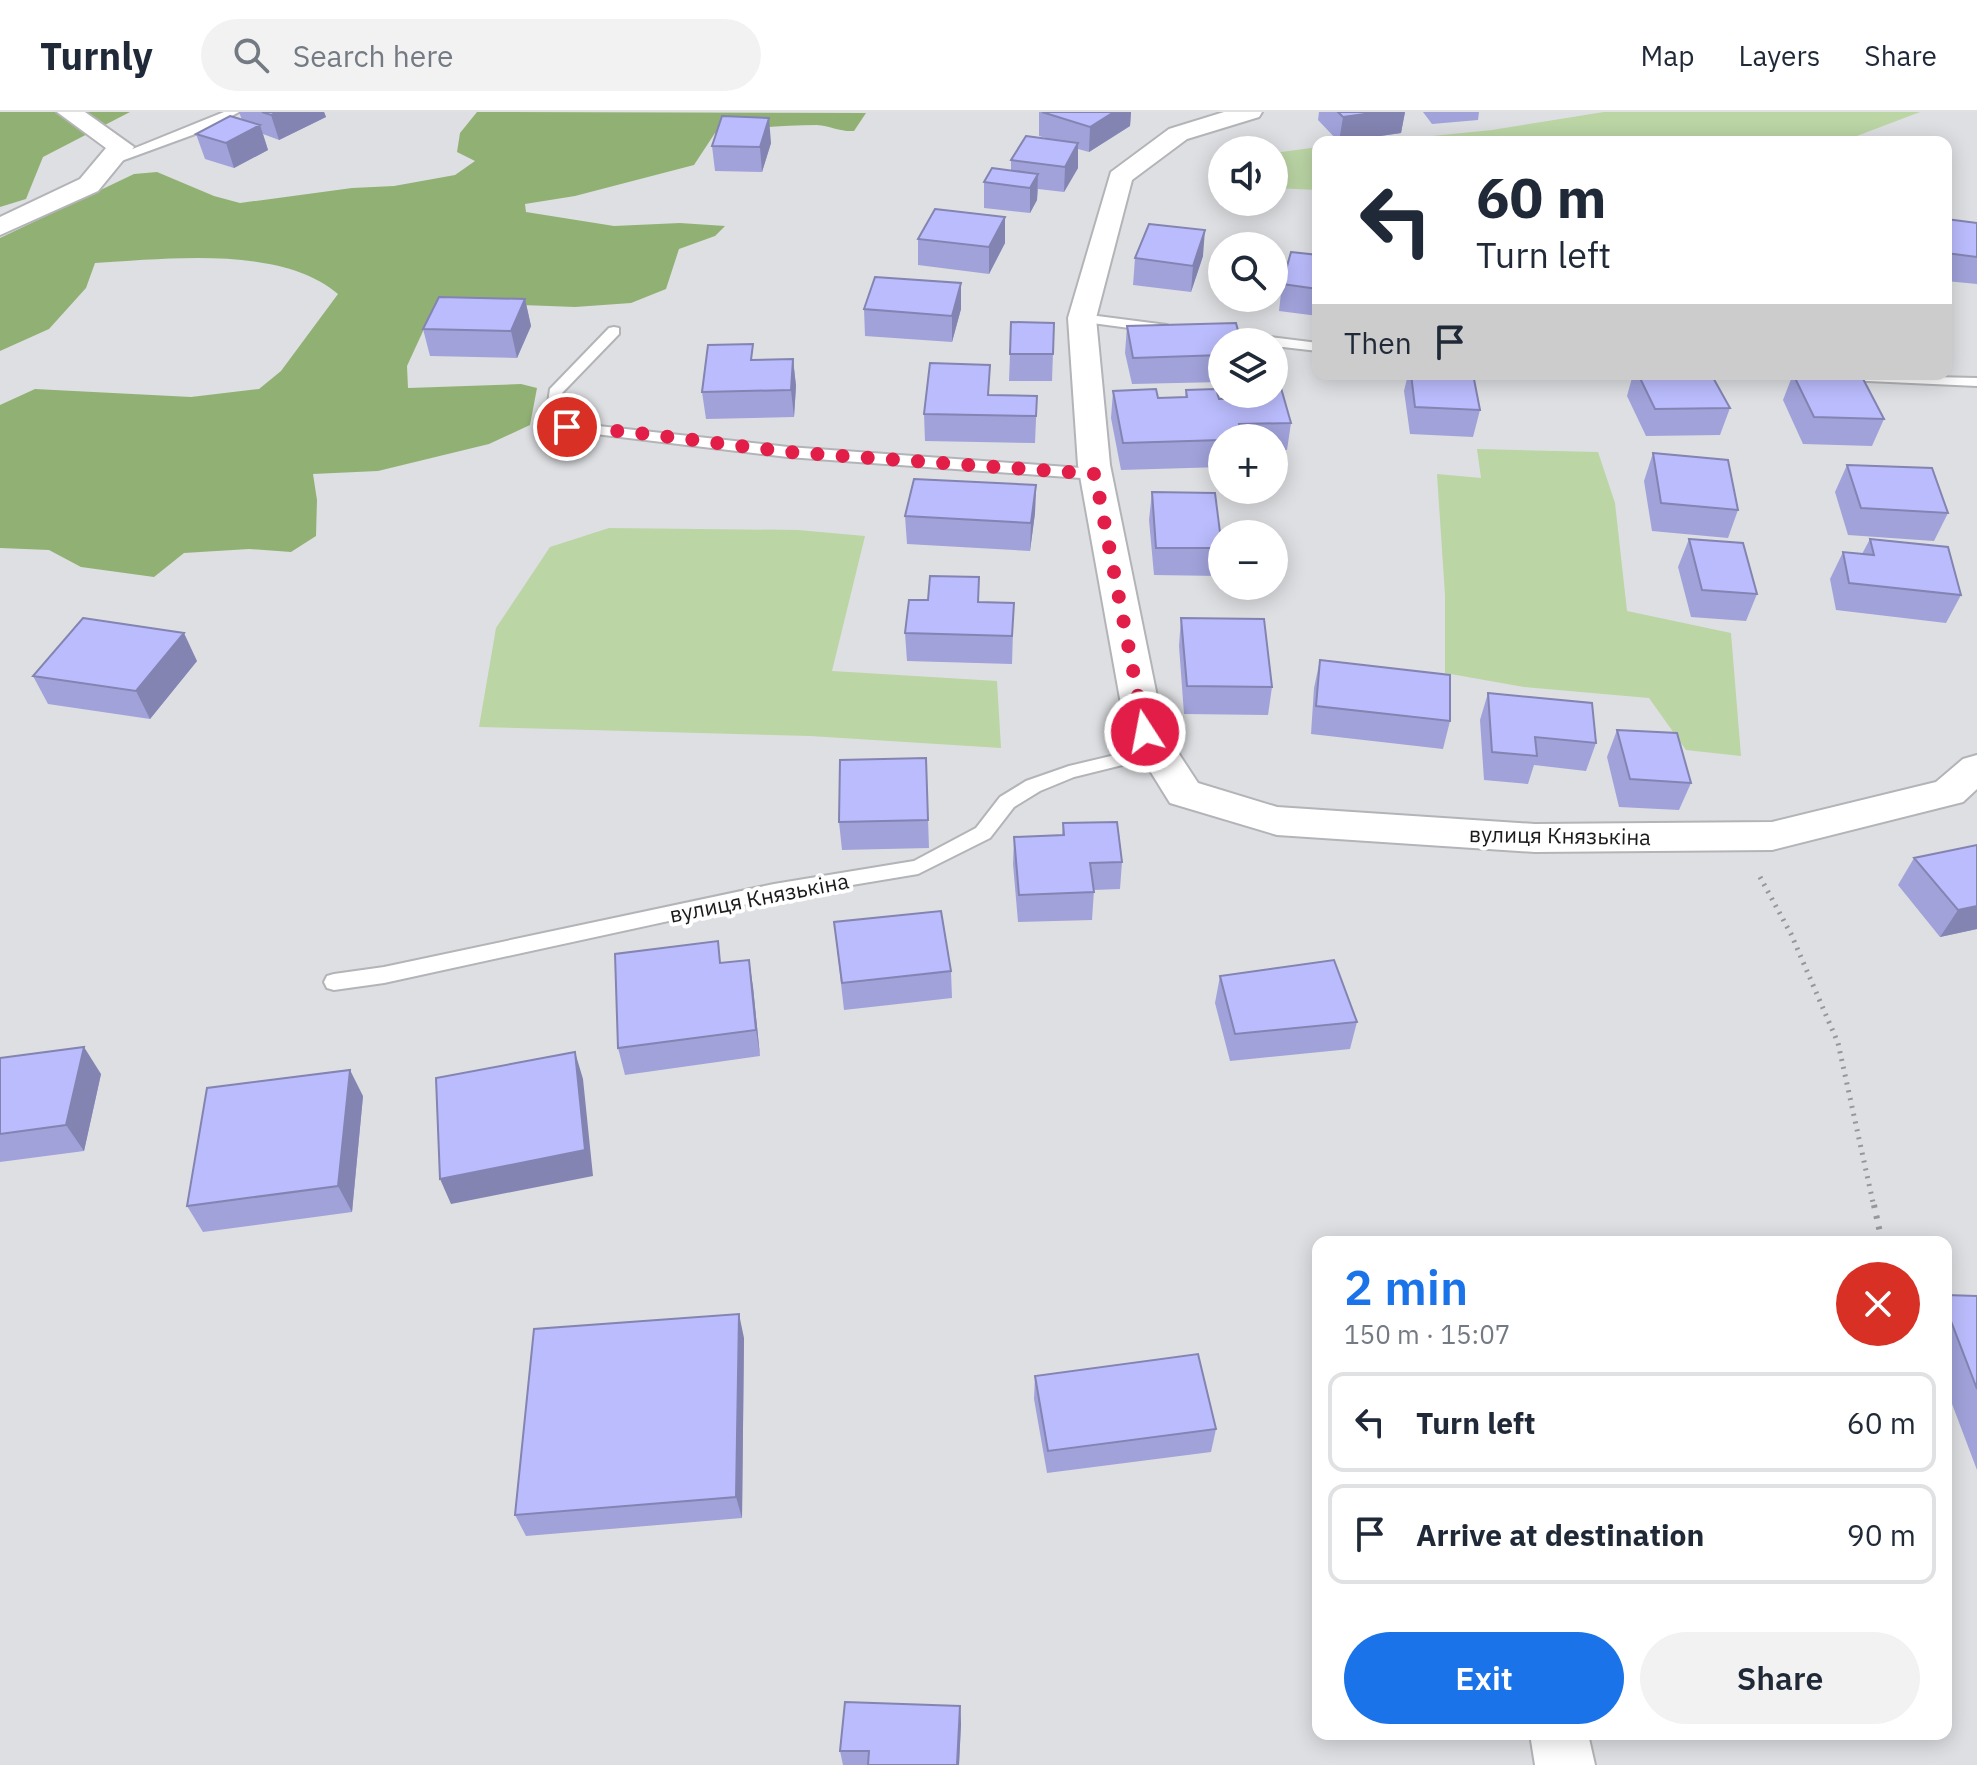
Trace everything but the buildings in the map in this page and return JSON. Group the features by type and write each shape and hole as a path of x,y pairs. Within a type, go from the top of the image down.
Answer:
{"street":[{"path":"0,227 89,185 121,147 69,112"},
{"name":"вулиця Князькіна","path":"1250,112 1178,134 1120,177 1082,318 1095,474 1145,732 1184,793 1277,821 1535,838 1772,836 1949,792 1977,768"},
{"path":"1560,1740 1565,1765"}],"lane":[{"path":"109,161 202,127 233,112"},
{"path":"1082,318 1176,330"},
{"path":"614,331 555,392 553,417 567,427 788,452 1095,474"},
{"path":"1192,332 1312,346"},
{"path":"1933,380 1977,382"},
{"name":"вулиця Князькіна","path":"334,982 384,975 774,891 918,867 983,833 1007,802 1033,786 1069,772 1157,751"}],"path":[{"path":"1738,837 1791,934 1838,1043 1881,1236"}],"green space":[{"path":"0,112 130,112 43,157 26,199 0,207"},
{"path":"477,112 866,113 854,131 804,125 715,133 694,165 575,196 525,204 526,212 614,226 680,223 725,226 715,236 679,249 666,289 631,303 575,307 522,305 424,329 407,366 408,388 521,384 537,388 530,425 489,444 378,471 313,474 317,500 316,536 291,552 249,549 184,553 154,577 81,567 49,550 0,548 0,405 35,389 191,397 259,389 281,371 338,294 314,278 255,262 188,258 95,263 86,288 49,329 0,351 0,238 134,174 157,172 214,196 240,203 352,188 394,186 455,175 475,161 457,152 460,133"},
{"path":"1604,112 1920,112 1857,136 1432,136"},
{"path":"1312,148 1312,190 1288,189 1288,151"},
{"path":"1477,449 1598,452 1615,503 1627,611 1731,633 1741,756 1686,750 1649,698 1524,687 1445,673 1445,595 1437,474 1481,478"},
{"path":"609,528 798,530 865,536 832,671 997,681 1001,748 810,736 479,727 496,628 550,547"}],"route":[{"path":"567,427 788,452 1095,474 1145,732"}]}
